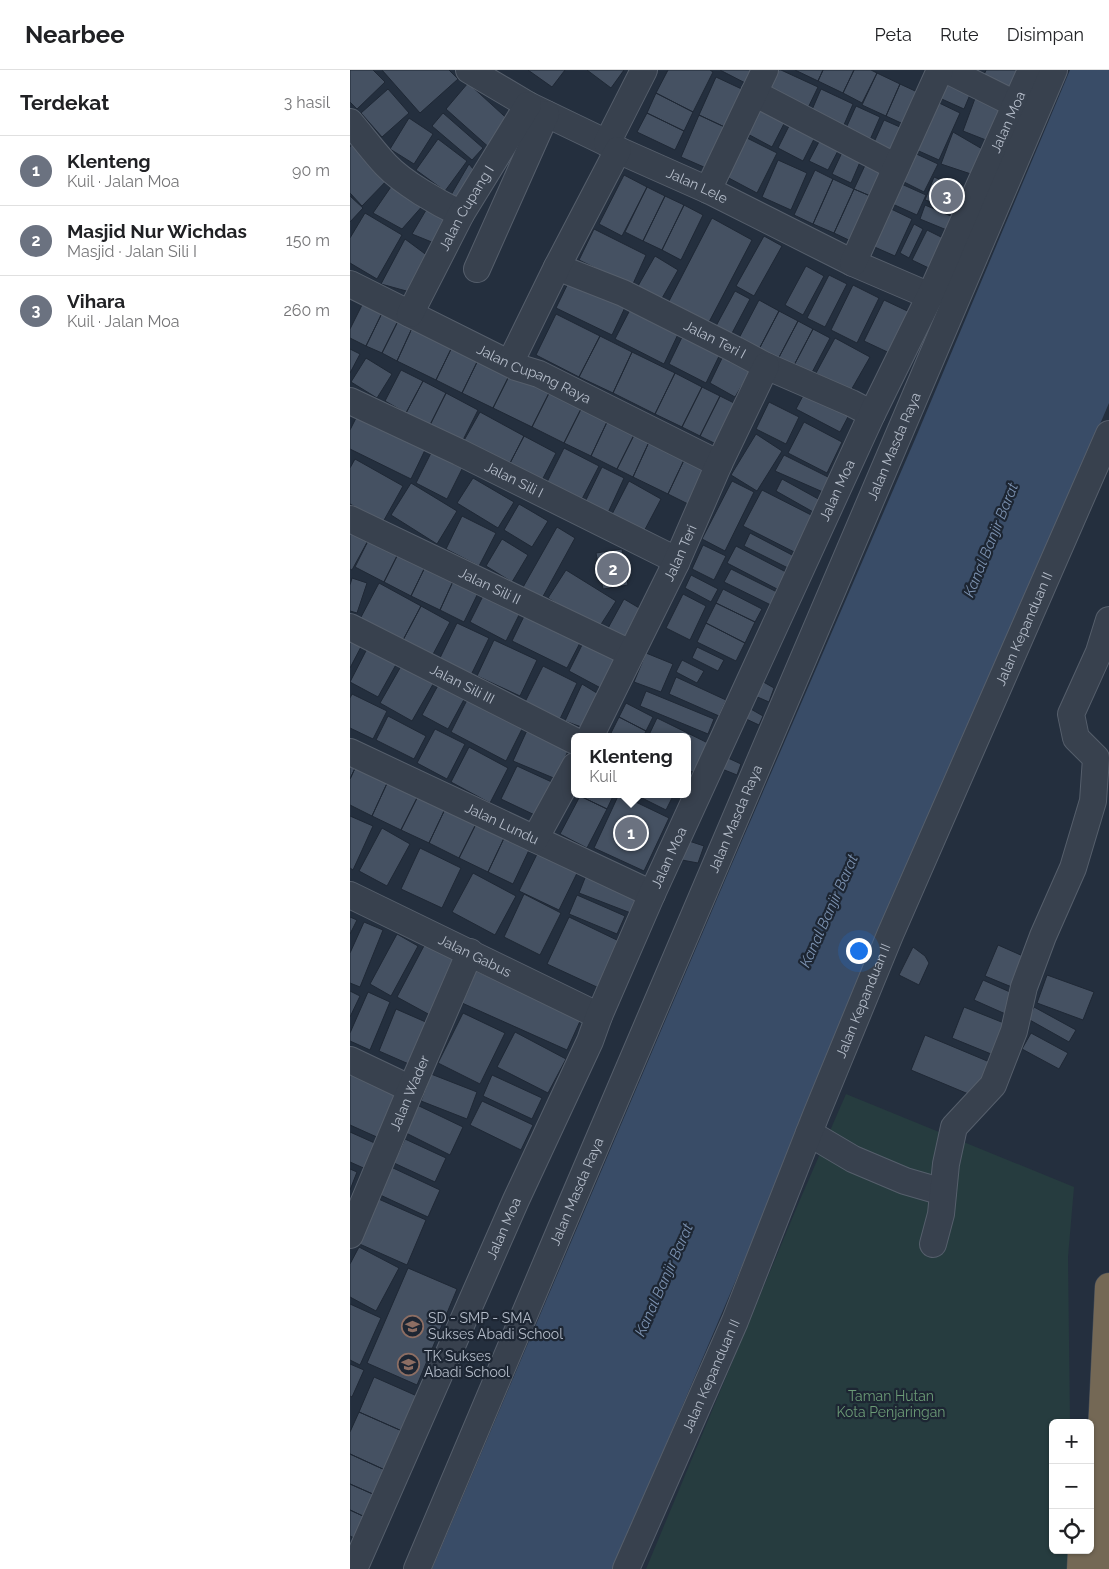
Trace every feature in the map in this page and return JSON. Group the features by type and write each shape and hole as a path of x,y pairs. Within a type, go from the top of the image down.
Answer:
{"highway":[{"path":"1106,1569 1100,1509 1100,1451 1109,1287"},
{"path":"1094,1468 1100,1451"},
{"path":"1081,1569 1082,1554"}],"street":[{"name":"Jalan Lele","path":"469,70 537,110 708,190 853,263 930,296"},
{"path":"510,363 613,147 644,70"},
{"path":"853,263 940,70"},
{"path":"947,70 1015,104"},
{"name":"Jalan Moa","path":"354,1569 516,1200 590,1041 652,894 872,414 930,296 1031,70"},
{"name":"Jalan Masda Raya","path":"417,1569 572,1200 1054,70"},
{"path":"708,190 759,81 896,167"},
{"name":"Jalan Cupang I","path":"410,314 461,214 537,110"},
{"path":"477,269 537,110"},
{"path":"350,122 386,166 400,177 461,214"},
{"name":"Jalan Teri I","path":"557,266 623,293 766,366 872,414"},
{"name":"Jalan Cupang Raya","path":"350,284 510,363 539,374 719,464"},
{"name":"Jalan Teri","path":"592,733 676,563 719,464 766,366"},
{"name":"Jalan Sili I","path":"350,401 467,456 657,551 676,563"},
{"name":"Jalan Kepanduan II","path":"626,1569 735,1321 890,935 1109,434"},
{"name":"Jalan Sili II","path":"350,519 630,653"},
{"path":"933,1244 941,1214 946,1164 954,1127 994,1084 1014,1031 1024,987 1043,936 1073,868 1091,810 1096,758 1076,738 1071,714 1099,652 1109,620"},
{"name":"Jalan Sili III","path":"350,627 571,739"},
{"name":"Jalan Lundu","path":"350,752 652,894"},
{"path":"534,839 571,773"},
{"name":"Jalan Gabus","path":"350,895 599,1016"},
{"name":"Jalan Wader","path":"350,1235 470,952"},
{"path":"350,1060 411,1089"},
{"path":"809,1133 853,1159 905,1181 943,1192"}],"green space":[{"name":"Taman Hutan Kota Penjaringan","path":"846,1094 1074,1187 1068,1257 1070,1419 1049,1419 1049,1554 1068,1554 1068,1569 646,1569"}],"water":[{"name":"Kanal Banjir Barat","path":"1070,70 1109,70 1109,403 613,1569 432,1569 916,437"}],"building":[{"path":"350,70 373,70 385,82 357,109 350,102"},
{"path":"382,70 449,70 458,79 420,113"},
{"path":"528,70 565,70 552,87"},
{"path":"587,70 624,70 611,88"},
{"path":"668,70 710,70 713,72 693,112 656,93"},
{"path":"720,70 761,70 753,87"},
{"path":"772,70 781,70 818,87 805,114 761,94"},
{"path":"795,70 823,70 818,81"},
{"path":"823,70 854,70 843,93 818,81"},
{"path":"854,70 871,70 877,73 862,103 843,93"},
{"path":"986,70 1025,70 1014,95 982,80"},
{"path":"945,72 974,85 964,109 935,96"},
{"path":"877,73 900,84 886,116 862,105"},
{"path":"716,77 748,92 731,130 699,115"},
{"path":"468,83 514,125 492,150 446,109"},
{"path":"900,84 926,96 912,128 886,116"},
{"path":"388,89 409,113 382,137 361,113"},
{"path":"821,89 853,104 840,134 808,119"},
{"path":"656,93 693,112 684,131 647,113"},
{"path":"977,93 1011,106 996,144 963,131"},
{"path":"933,100 960,113 939,160 912,148"},
{"path":"760,101 788,116 772,147 744,132"},
{"path":"856,106 880,117 866,149 842,137"},
{"path":"443,113 483,148 472,160 432,126"},
{"path":"647,113 684,131 675,150 637,132"},
{"path":"699,115 731,130 713,171 681,157"},
{"path":"409,118 433,134 414,164 390,149"},
{"path":"792,120 817,133 803,161 778,148"},
{"path":"884,120 909,131 897,160 871,149"},
{"path":"953,132 984,150 977,176 941,164"},
{"path":"822,136 841,145 828,170 809,161"},
{"path":"745,137 777,153 757,193 725,176"},
{"path":"358,139 392,175 362,206 350,193 350,147"},
{"path":"438,139 467,161 445,191 416,170"},
{"path":"845,146 863,155 851,183 832,174"},
{"path":"910,151 938,164 924,192 896,178"},
{"path":"778,160 807,173 791,210 762,197"},
{"path":"867,161 888,171 875,198 854,189"},
{"path":"469,164 478,175 461,199 451,195"},
{"path":"815,170 833,179 813,224 794,215"},
{"path":"624,175 647,187 622,236 599,224"},
{"path":"934,177 970,192 956,209 925,200"},
{"path":"833,179 854,189 834,233 813,224"},
{"path":"395,181 425,203 402,229 373,213"},
{"path":"897,182 926,195 917,215 888,202"},
{"path":"647,187 665,196 643,241 625,232"},
{"path":"854,189 875,198 855,243 834,233"},
{"path":"350,196 363,208 350,222"},
{"path":"665,196 684,205 662,250 643,241"},
{"path":"429,205 453,219 439,245 412,234"},
{"path":"684,205 703,215 681,260 662,250"},
{"path":"925,205 960,220 954,233 920,219"},
{"path":"887,207 912,219 895,256 870,245"},
{"path":"365,213 402,235 377,279 350,263 350,238"},
{"path":"712,218 752,240 708,324 668,303"},
{"path":"914,224 923,229 909,258 900,253"},
{"path":"594,229 646,255 632,286 579,260"},
{"path":"927,230 951,242 937,272 912,260"},
{"path":"764,236 782,246 754,296 736,286"},
{"path":"405,239 432,259 410,292 381,284"},
{"path":"655,256 678,270 661,300 638,286"},
{"path":"806,266 824,276 803,315 785,305"},
{"path":"572,275 628,301 612,335 556,308"},
{"path":"829,275 847,284 825,327 807,318"},
{"path":"853,285 879,298 857,343 831,330"},
{"path":"735,291 750,299 731,335 716,326"},
{"path":"759,300 779,311 757,353 737,342"},
{"path":"884,300 918,316 898,357 864,341"},
{"path":"364,301 383,311 366,346 350,338 350,329"},
{"path":"632,306 680,330 664,364 615,339"},
{"path":"383,311 399,319 382,353 366,346"},
{"path":"779,311 798,321 776,363 757,353"},
{"path":"556,314 600,336 579,377 536,355"},
{"path":"399,319 413,326 397,361 382,353"},
{"path":"798,321 813,329 791,371 776,363"},
{"path":"413,326 453,345 436,380 397,361"},
{"path":"813,329 830,338 808,380 791,371"},
{"path":"685,331 722,350 706,383 669,364"},
{"path":"600,336 632,352 613,393 579,377"},
{"path":"835,338 870,357 850,392 816,373"},
{"path":"453,345 479,358 462,393 436,380"},
{"path":"350,349 360,354 350,373"},
{"path":"632,352 675,373 655,414 613,393"},
{"path":"725,352 753,367 735,397 710,383"},
{"path":"366,358 392,374 377,398 351,382"},
{"path":"479,358 510,374 493,408 462,393"},
{"path":"401,370 423,381 406,413 385,401"},
{"path":"675,373 702,387 682,427 655,414"},
{"path":"510,374 549,393 532,427 493,408"},
{"path":"423,381 446,393 430,425 406,413"},
{"path":"702,387 720,396 700,436 682,427"},
{"path":"806,390 850,413 840,432 796,409"},
{"path":"446,393 478,410 462,442 430,425"},
{"path":"549,393 581,409 564,443 532,427"},
{"path":"720,396 742,407 722,447 700,436"},
{"path":"769,402 799,417 786,444 756,429"},
{"path":"581,409 607,422 591,456 564,443"},
{"path":"480,412 524,436 507,469 462,444"},
{"path":"357,416 425,450 411,479 350,449 350,430"},
{"path":"607,422 634,435 617,469 591,456"},
{"path":"804,422 842,442 827,473 788,453"},
{"path":"756,434 782,451 757,491 731,475"},
{"path":"634,435 649,442 633,477 617,469"},
{"path":"524,436 556,453 539,486 507,469"},
{"path":"649,442 684,460 668,494 633,477"},
{"path":"564,448 599,466 581,501 546,484"},
{"path":"433,449 464,465 447,499 416,483"},
{"path":"784,455 832,479 823,492 775,471"},
{"path":"355,459 403,486 383,522 350,504 350,468"},
{"path":"684,460 714,474 698,509 668,494"},
{"path":"602,467 624,478 606,517 583,506"},
{"path":"473,478 514,502 498,528 457,503"},
{"path":"782,479 822,501 815,513 776,491"},
{"path":"629,481 661,499 641,537 609,520"},
{"path":"732,481 754,492 725,551 702,539"},
{"path":"411,483 457,511 437,544 391,515"},
{"path":"762,490 823,521 806,558 743,526"},
{"path":"519,504 548,521 532,547 504,530"},
{"path":"462,516 496,533 479,566 446,549"},
{"path":"350,524 371,535 352,570 350,569"},
{"path":"557,527 575,538 541,600 522,589"},
{"path":"750,533 794,556 788,568 744,546"},
{"path":"371,535 400,550 384,582 355,567"},
{"path":"502,539 528,555 512,582 486,566"},
{"path":"703,545 726,556 714,580 692,569"},
{"path":"736,546 786,572 777,589 727,563"},
{"path":"622,549 628,585 603,589 596,553"},
{"path":"400,550 427,563 411,596 384,582"},
{"path":"427,563 455,577 440,610 411,596"},
{"path":"731,569 785,596 779,609 724,582"},
{"path":"566,570 616,601 598,629 548,598"},
{"path":"691,575 718,589 711,602 685,588"},
{"path":"455,577 480,589 464,622 440,610"},
{"path":"352,578 367,583 357,613 350,611 350,585"},
{"path":"379,583 421,606 402,642 360,619"},
{"path":"723,589 762,609 755,622 716,603"},
{"path":"486,590 522,609 506,641 470,622"},
{"path":"683,594 706,606 690,640 666,628"},
{"path":"624,599 646,612 629,643 607,630"},
{"path":"716,603 755,622 745,643 706,623"},
{"path":"421,606 450,622 431,658 402,642"},
{"path":"527,610 583,637 567,668 512,641"},
{"path":"457,623 489,638 471,675 439,660"},
{"path":"706,623 745,643 736,661 697,642"},
{"path":"350,636 363,643 350,668"},
{"path":"586,637 626,657 610,693 569,671"},
{"path":"494,640 537,660 520,696 477,676"},
{"path":"369,645 398,661 378,697 350,682"},
{"path":"697,647 724,660 718,671 692,658"},
{"path":"646,653 673,664 661,692 634,682"},
{"path":"682,660 704,671 697,683 676,672"},
{"path":"404,661 436,679 412,721 380,703"},
{"path":"543,666 577,683 560,719 525,702"},
{"path":"676,677 726,700 719,716 669,694"},
{"path":"442,678 468,692 448,729 422,715"},
{"path":"760,680 774,688 769,702 755,696"},
{"path":"582,684 605,698 584,728 565,721"},
{"path":"646,691 714,719 708,734 640,706"},
{"path":"471,692 526,721 506,761 451,732"},
{"path":"352,694 387,711 373,739 350,728 350,698"},
{"path":"626,703 653,717 646,731 619,717"},
{"path":"749,708 763,716 759,725 744,718"},
{"path":"388,716 426,736 414,759 376,740"},
{"path":"619,717 646,731 645,733 611,733"},
{"path":"657,718 688,733 650,733"},
{"path":"529,726 570,746 556,779 513,761"},
{"path":"435,729 465,744 447,779 417,763"},
{"path":"691,735 714,746 700,776 691,771"},
{"path":"469,747 508,768 490,803 451,782"},
{"path":"728,758 741,764 737,775 722,769"},
{"path":"350,760 357,764 350,779"},
{"path":"357,764 389,779 372,816 350,805 350,779"},
{"path":"517,766 556,784 541,818 501,799"},
{"path":"389,779 419,794 401,830 372,816"},
{"path":"419,794 446,807 429,843 401,830"},
{"path":"579,798 584,798 607,809 587,848 560,834"},
{"path":"584,798 612,798 607,809"},
{"path":"617,798 627,798 669,818 644,871 594,848"},
{"path":"642,798 672,798 666,810"},
{"path":"446,807 477,822 459,858 429,843"},
{"path":"350,816 373,826 353,870 350,868"},
{"path":"477,822 505,836 488,872 459,858"},
{"path":"382,828 410,844 387,886 359,871"},
{"path":"505,836 530,848 513,884 488,872"},
{"path":"689,841 704,846 698,863 682,860"},
{"path":"420,848 461,868 442,908 401,889"},
{"path":"540,848 580,867 559,910 519,891"},
{"path":"473,873 516,896 495,935 452,912"},
{"path":"587,873 643,895 636,915 579,893"},
{"path":"524,894 561,913 540,955 504,937"},
{"path":"577,895 625,916 617,934 569,914"},
{"path":"350,917 357,920 350,934"},
{"path":"569,917 621,942 599,988 547,964"},
{"path":"364,922 383,930 360,987 350,983 350,953"},
{"path":"397,934 418,946 391,996 370,984"},
{"path":"426,942 459,960 430,1015 397,997"},
{"path":"998,945 1032,960 1019,990 985,976"},
{"path":"913,947 925,956 929,963 919,985 899,975"},
{"path":"476,971 581,1019 567,1050 462,1003"},
{"path":"1047,975 1094,992 1083,1020 1037,1003"},
{"path":"983,980 1019,996 1010,1016 974,1000"},
{"path":"350,991 360,996 350,1017"},
{"path":"368,992 390,1002 370,1050 350,1041 350,1033"},
{"path":"964,1007 1009,1025 996,1056 952,1038"},
{"path":"1034,1007 1076,1030 1069,1042 1028,1019"},
{"path":"396,1009 428,1023 411,1065 379,1051"},
{"path":"463,1013 505,1033 480,1084 438,1063"},
{"path":"515,1032 566,1059 548,1093 497,1067"},
{"path":"1031,1033 1068,1053 1059,1069 1022,1049"},
{"path":"925,1035 992,1063 978,1098 911,1070"},
{"path":"351,1073 399,1095 379,1138 350,1125"},
{"path":"431,1074 477,1092 467,1119 421,1101"},
{"path":"492,1075 542,1098 532,1119 483,1096"},
{"path":"482,1101 533,1125 521,1150 470,1125"},
{"path":"417,1105 463,1127 450,1155 404,1132"},
{"path":"350,1132 379,1145 368,1170 350,1162"},
{"path":"405,1139 446,1158 435,1182 394,1163"},
{"path":"391,1167 440,1190 428,1217 378,1194"},
{"path":"350,1169 357,1172 350,1190"},
{"path":"374,1197 426,1220 407,1265 355,1242"},
{"path":"359,1247 399,1268 376,1311 350,1297 350,1264"},
{"name":"SD - SMP - SMA Sukses Abadi School","path":"408,1268 457,1289 417,1385 367,1363"},
{"path":"350,1304 381,1318 360,1365 350,1360"},
{"path":"350,1364 364,1370 352,1397 350,1396"},
{"path":"374,1377 417,1396 402,1431 359,1412"},
{"path":"359,1412 402,1431 385,1470 350,1454 350,1432"},
{"path":"350,1454 385,1470 375,1495 350,1484"},
{"path":"350,1484 375,1495 365,1517 350,1510"},
{"path":"350,1510 365,1517 356,1539 350,1536"}],"place":[{"name":"Vihara","path":"947,196"},
{"name":"Masjid Nur Wichdas","path":"613,569"},
{"name":"Klenteng","path":"631,833"},
{"name":"SD - SMP - SMA Sukses Abadi School","path":"412,1326"},
{"name":"TK Sukses Abadi School","path":"408,1364"}]}
